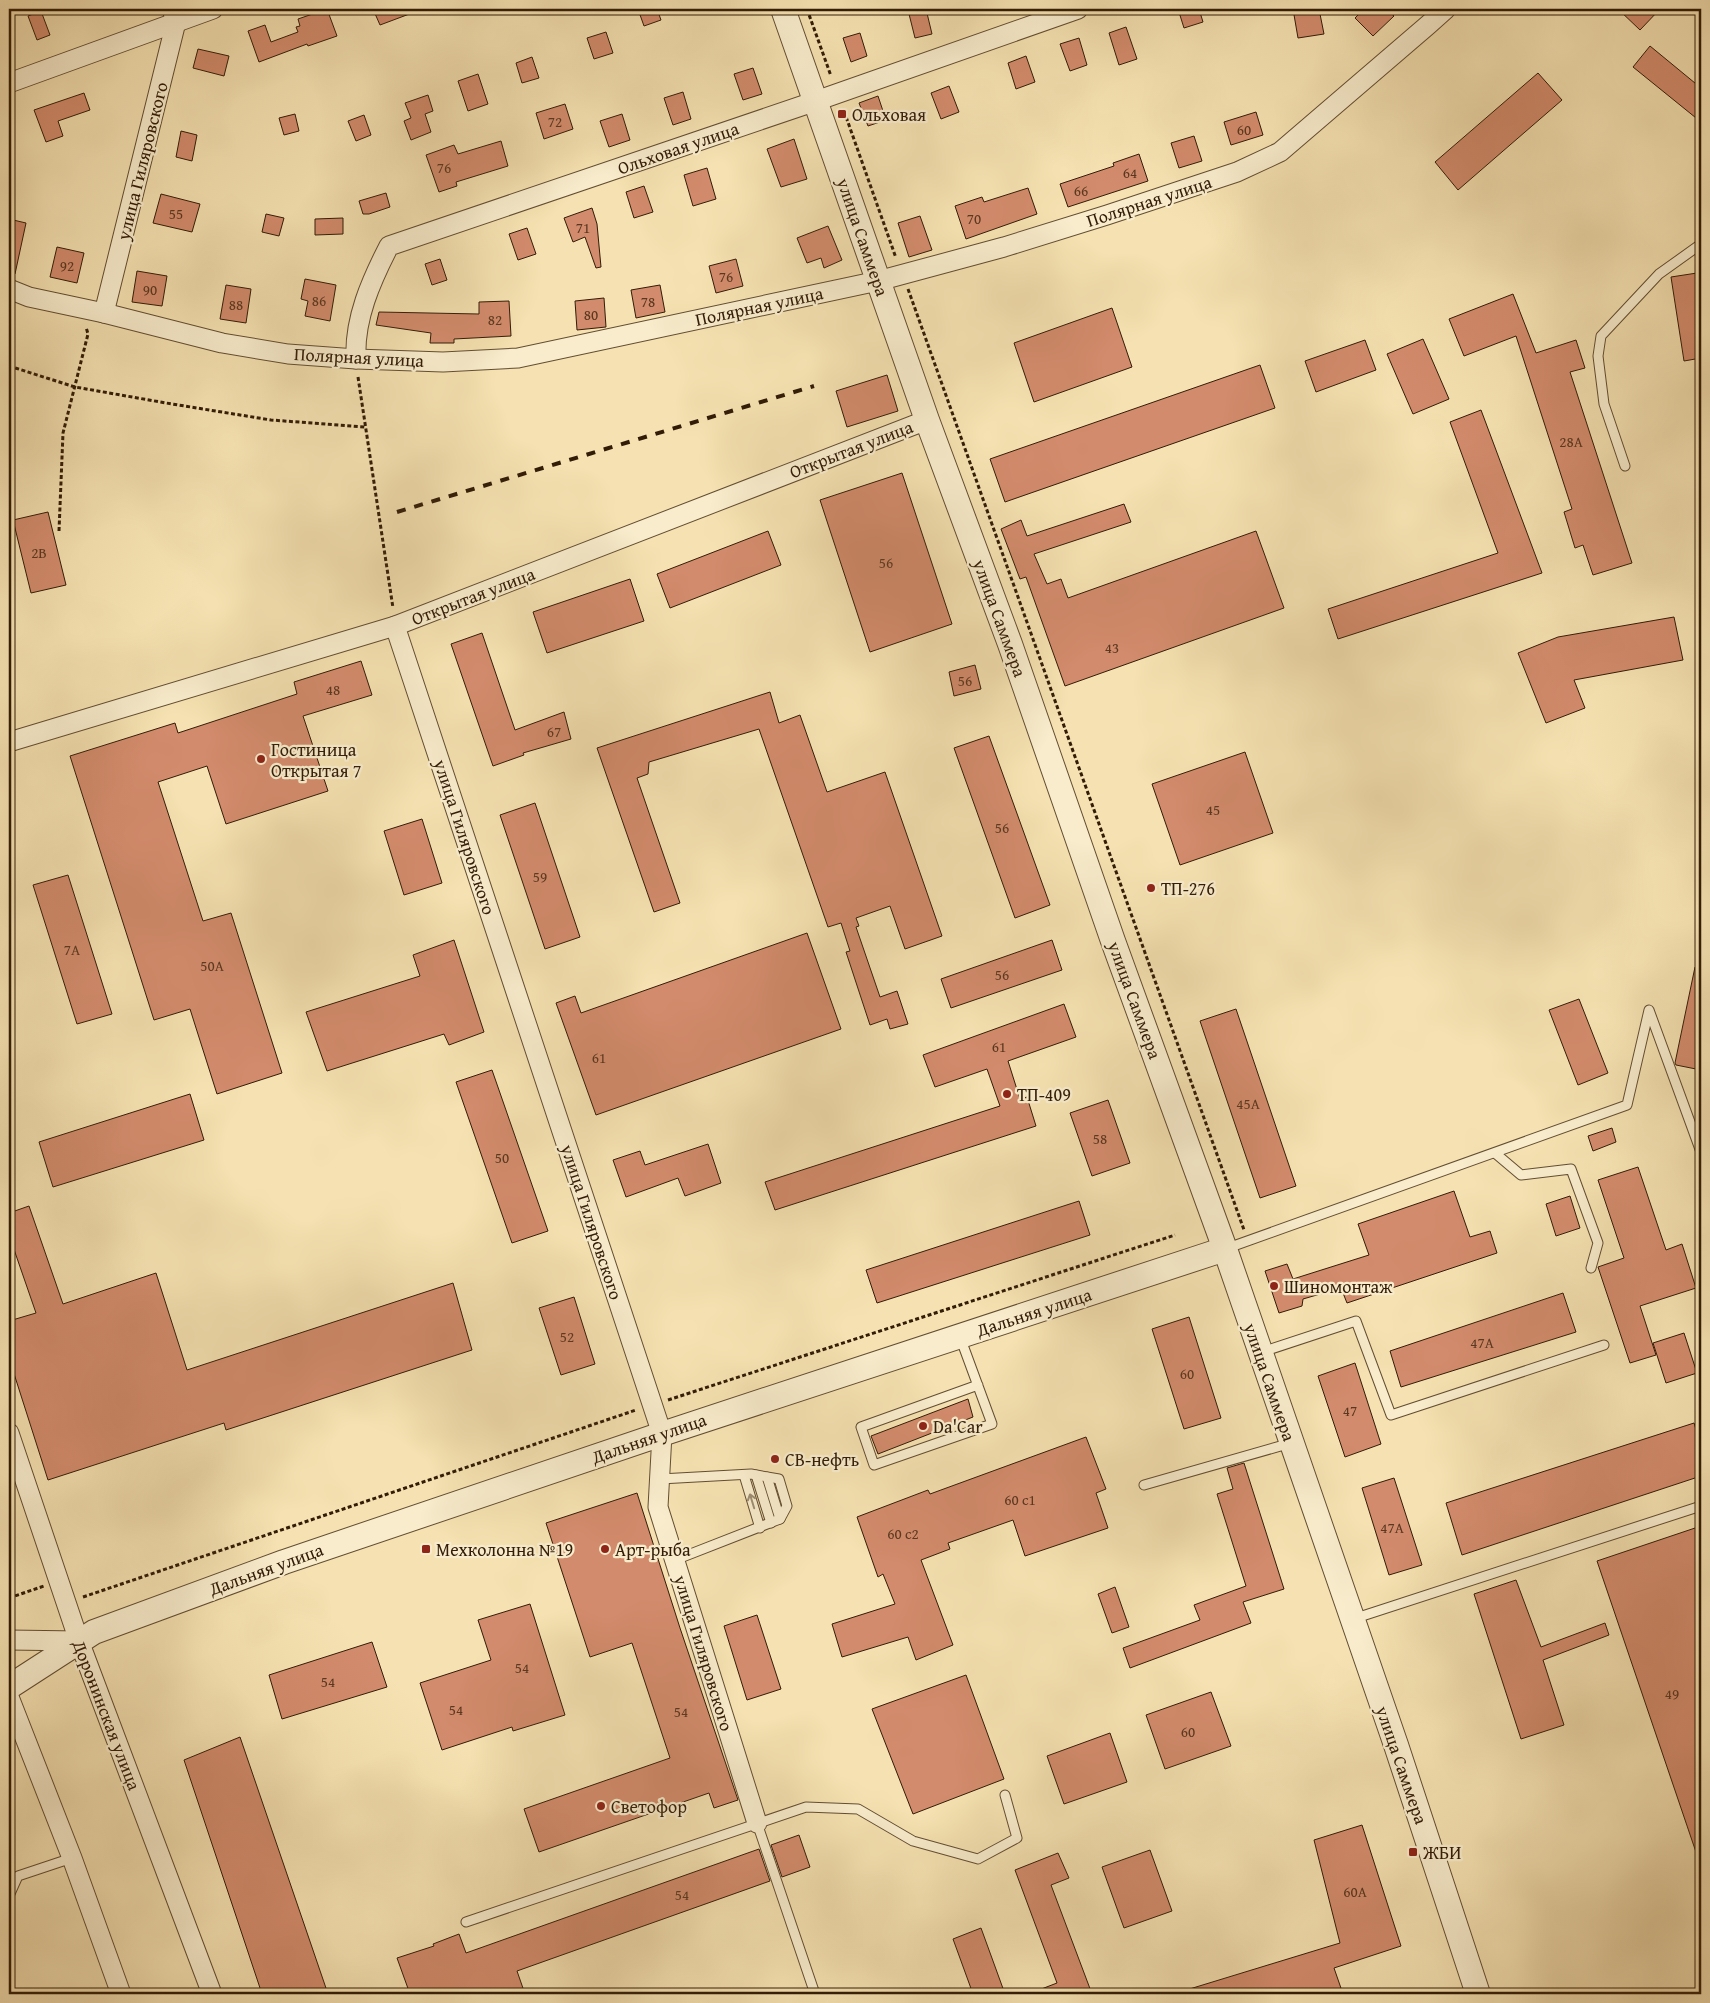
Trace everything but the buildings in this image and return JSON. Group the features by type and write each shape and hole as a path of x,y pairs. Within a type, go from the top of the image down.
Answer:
{"street":[{"path":"9,83 174,15 213,9"},
{"name":"улица Саммера","path":"783,9 827,97 878,281 1010,644 1113,941 1225,1249 1478,1994"},
{"name":"Ольховая улица","path":"356,359 355,344 364,305 375,274 389,246 827,97 1078,9"},
{"name":"Полярная улица","path":"9,289 29,297 104,313 222,343 288,354 443,362 518,358 878,281 1004,247 1237,172 1280,152 1446,9"},
{"name":"улица Гиляровского","path":"104,313 174,15"},
{"name":"Открытая улица","path":"9,742 395,626 927,420"},
{"name":"улица Гиляровского","path":"395,626 662,1434 658,1507 757,1823"},
{"name":"Дальняя улица","path":"9,1687 94,1632 284,1562 662,1434 1225,1249"},
{"name":"Доронинская улица","path":"9,1433 79,1641 212,1994"},
{"name":"Дальняя улица","path":"9,1640 79,1641"},
{"path":"9,1696 72,1858 121,1994"}],"lane":[{"path":"1625,466 1604,404 1598,356 1601,336 1659,274 1701,244"},
{"path":"1225,1249 1627,1105 1649,1010 1701,1152"},
{"path":"1495,1153 1521,1175 1571,1168 1598,1243 1591,1268"},
{"path":"1260,1353 1356,1321 1392,1415 1604,1345"},
{"path":"960,1336 978,1385 992,1424 874,1465 861,1427 978,1385"},
{"path":"1144,1485 1291,1442"},
{"path":"744,1475 760,1528"},
{"path":"660,1479 744,1475 779,1479 787,1506 775,1521 675,1560"},
{"path":"756,1475 775,1521"},
{"path":"1352,1619 1701,1506"},
{"path":"466,1922 806,1807 858,1809 914,1841 978,1859 1017,1838 1005,1795"},
{"path":"757,1823 815,1994"},
{"path":"9,1896 13,1877 72,1858"}],"path":[{"path":"807,9 827,97 902,274 1248,1241"},
{"path":"59,531 63,432 88,334 83,309"},
{"path":"356,359 395,626"},
{"path":"9,366 74,387 271,420 365,427"},
{"path":"9,1598 44,1586 81,1598 652,1405 1175,1235"}],"railway":[{"path":"397,512 814,386"}],"place":[{"name":"Ольховая","path":"842,114"},
{"name":"Гостиница Открытая 7","path":"261,759"},
{"name":"ТП-276","path":"1151,888"},
{"name":"ТП-409","path":"1007,1094"},
{"name":"Шиномонтаж","path":"1274,1286"},
{"name":"Da'Car","path":"923,1426"},
{"name":"СВ-нефть","path":"775,1459"},
{"name":"Мехколонна №19","path":"426,1549"},
{"name":"Арт-рыба","path":"605,1549"},
{"name":"Светофор","path":"601,1806"},
{"name":"ЖБИ","path":"1413,1852"}]}
